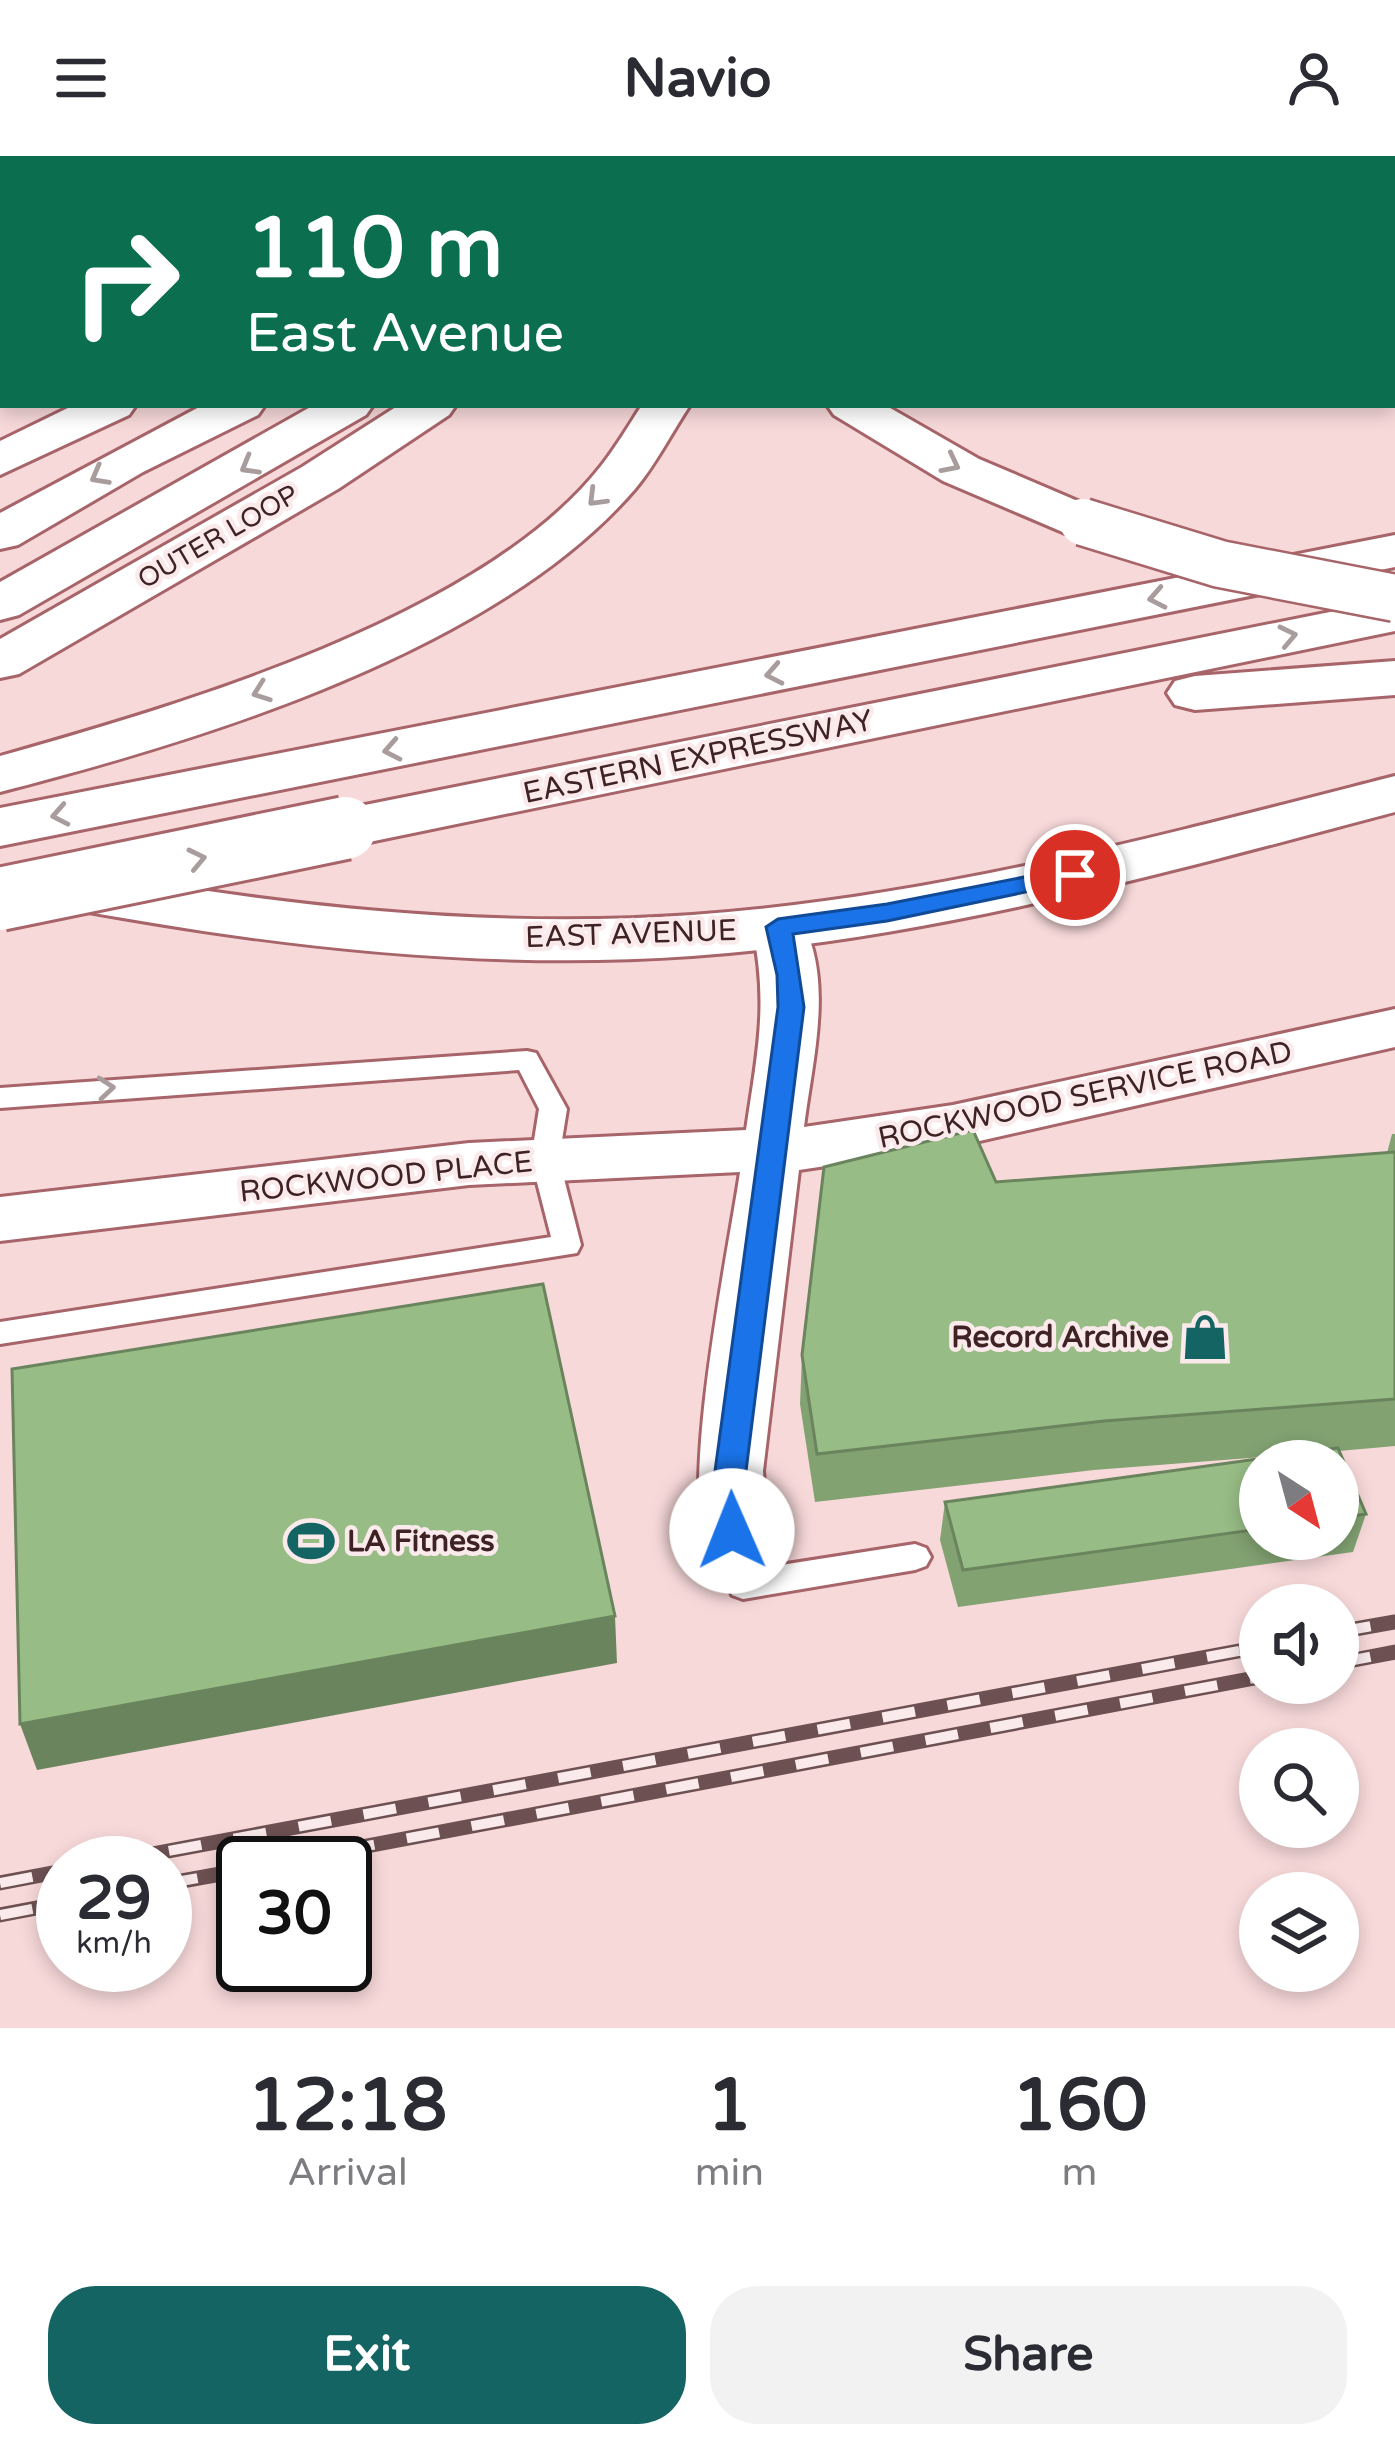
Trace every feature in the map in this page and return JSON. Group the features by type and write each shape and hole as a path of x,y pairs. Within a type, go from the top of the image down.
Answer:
{"main road":[{"path":"0,460 106,408"},
{"path":"0,534 112,469 235,408"},
{"name":"OUTER LOOP","path":"0,604 344,408"},
{"name":"OUTER LOOP","path":"0,662 320,478 427,408"},
{"path":"0,774 103,744 317,670 413,626 483,586 590,505 643,444 664,408"},
{"path":"855,408 961,470 1083,522 1220,564 1395,598"},
{"path":"0,694 320,478"},
{"path":"0,827 1395,551"},
{"name":"EASTERN EXPRESSWAY","path":"0,899 1395,614"},
{"path":"638,769 1188,694 1395,678"},
{"name":"EAST AVENUE","path":"0,875 243,917 411,934 575,939 778,927 1043,882 1395,794"}],"street":[{"path":"736,1551 730,1471 791,1007 790,975 778,927"},
{"name":"ROCKWOOD SERVICE ROAD","path":"772,1153 922,1132 1395,1028"},
{"name":"ROCKWOOD PLACE","path":"0,1220 469,1164 772,1153"}],"lane":[{"path":"0,1098 212,1079 526,1060 554,1109 545,1159 567,1245 0,1334"},
{"path":"736,1551 743,1586 915,1557"}],"building":[{"path":"973,1130 996,1182 1395,1152 1395,1399 1104,1421 817,1454 802,1355 824,1167"},
{"name":"LA Fitness","path":"543,1284 615,1616 20,1724 12,1369"},
{"path":"1239,1462 1239,1532 963,1570 945,1502"}],"railway":[{"path":"1359,1628 1395,1622"},
{"path":"192,1847 1239,1651"},
{"path":"1359,1659 1395,1652"},
{"path":"372,1845 1239,1681"},
{"path":"192,1879 216,1875"},
{"path":"0,1883 36,1876"},
{"path":"0,1915 36,1908"}],"place":[{"name":"Record Archive","path":"1205,1337"},
{"name":"LA Fitness","path":"311,1541"}],"route":[{"path":"732,1531 730,1471 791,1007 790,975 778,927 968,898 1075,875"}]}
